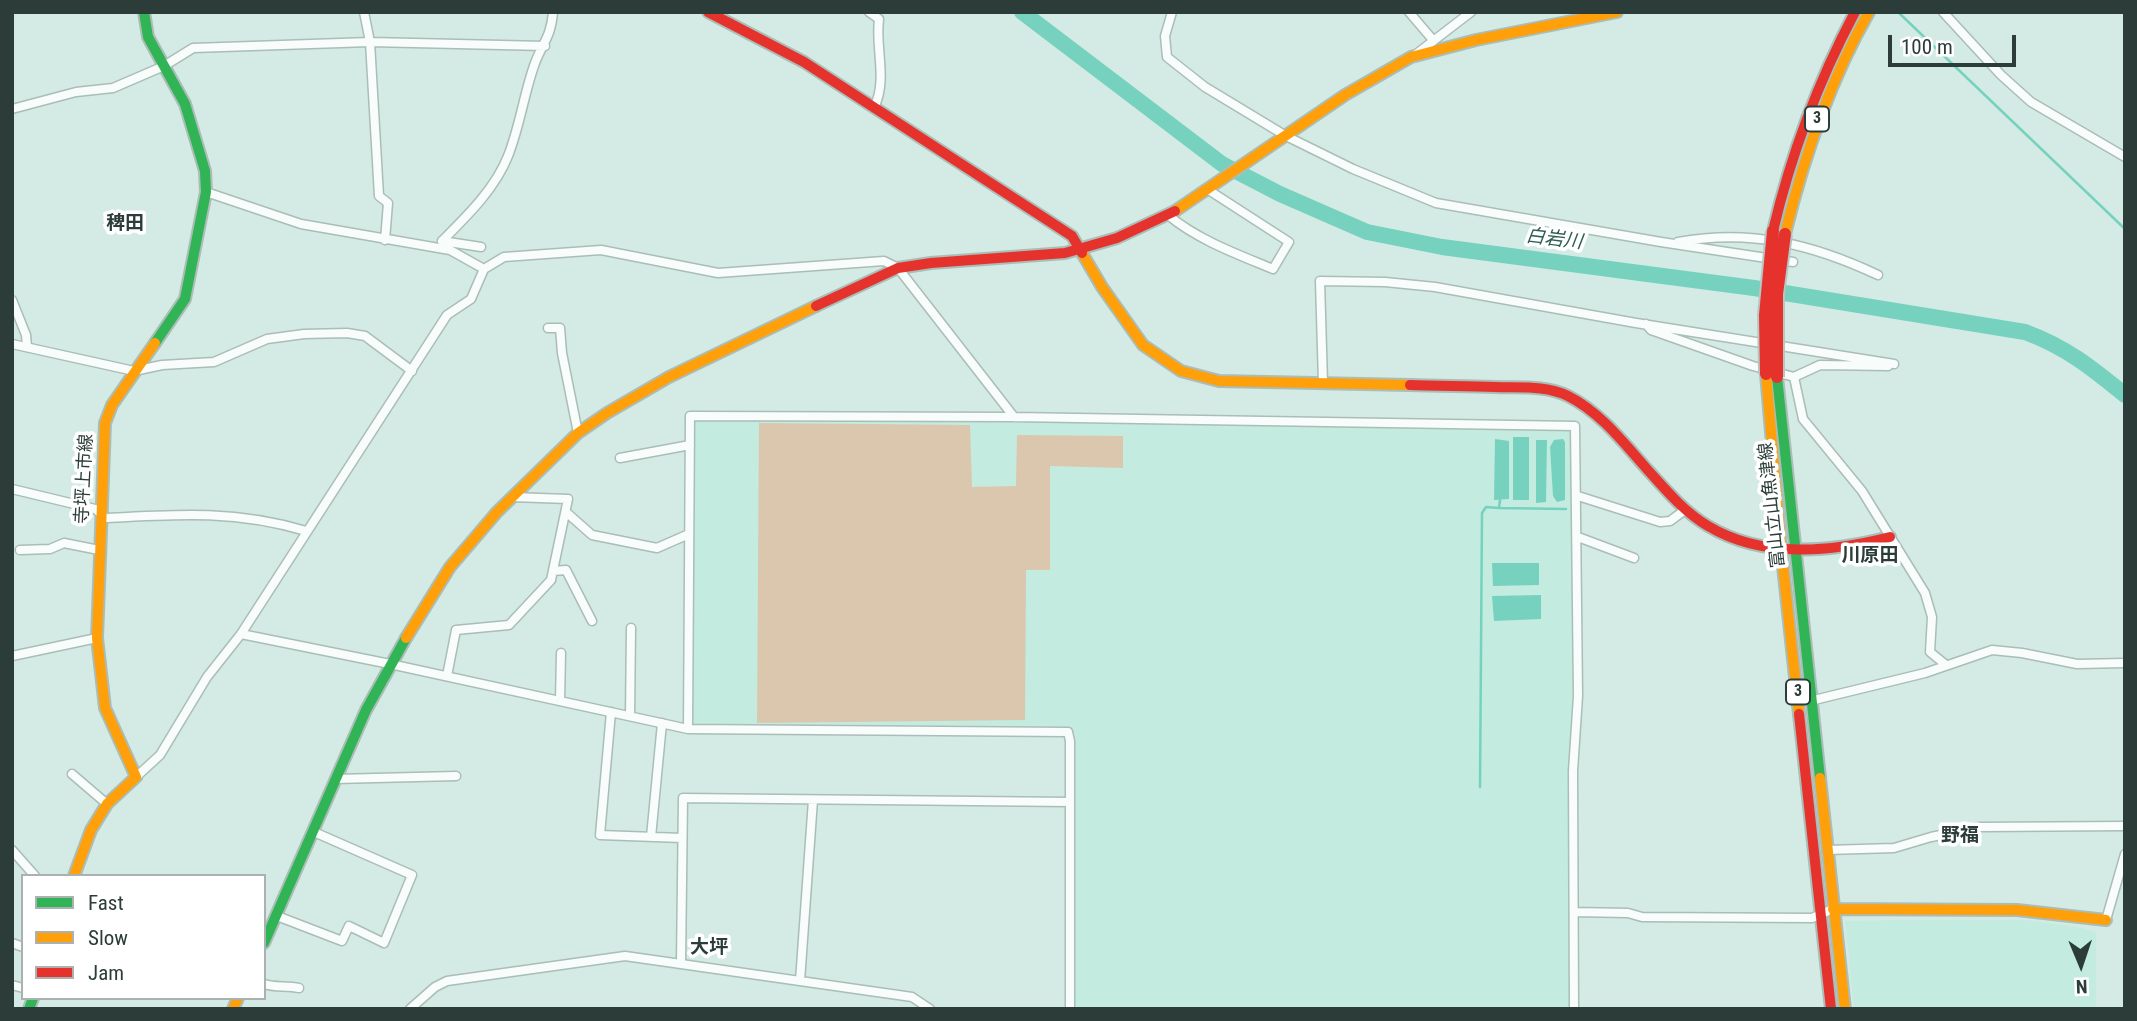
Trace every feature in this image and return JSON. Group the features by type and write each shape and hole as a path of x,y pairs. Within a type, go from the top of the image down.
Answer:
{"street":[{"name":"寺坪上市線","path":"136,777 105,708 97,638 105,423 111,405 185,299 206,192 205,171 185,104 148,37 144,12"},
{"path":"364,12 370,42 379,196 388,203 385,240"},
{"path":"481,247 442,241 472,210 503,165 536,60 545,46 552,25 553,12"},
{"path":"708,12 804,62 1072,236 1101,287 1143,345 1181,371 1219,381 1505,385 1538,388 1568,396 1595,414 1685,510 1707,527 1730,537 1796,550 1865,544 1890,537"},
{"path":"869,12 879,19 877,32 882,81 881,95 874,108"},
{"path":"1172,12 1165,36 1167,57 1205,87 1286,136 1353,169 1436,203 1671,244 1776,259"},
{"path":"1409,12 1433,40"},
{"path":"266,939 335,779 390,664 450,567 512,497 578,433 669,377 748,337 898,268 930,263 1065,253 1117,238 1168,215 1345,95 1411,57 1471,12"},
{"path":"1411,57 1476,40 1617,12"},
{"name":"富山立山魚津線","path":"1845,1009 1827,912 1782,548 1770,344 1777,294 1776,259 1781,193 1809,106 1831,54 1855,12"},
{"name":"富山立山魚津線","path":"1779,232 1825,96 1869,12"},
{"path":"1942,12 2001,75 2031,102 2125,157"},
{"path":"12,109 76,92 113,88 164,66 193,48 370,42 545,46"},
{"path":"1168,215 1215,243 1273,270 1289,242 1207,189"},
{"path":"206,192 301,224 450,250 484,269"},
{"path":"1671,244 1699,239 1757,237 1821,250 1878,275"},
{"path":"75,874 91,830 107,804 160,755 207,677 241,634 447,315 471,299 484,269 504,257 601,250 718,273 884,261 898,268 1014,416"},
{"path":"1323,383 1320,281 1385,282 1435,287 1894,364 1886,367 1819,365 1794,377 1753,366 1651,330 1646,324"},
{"path":"12,300 26,335 27,346"},
{"path":"548,328 560,328 562,353 578,433"},
{"path":"12,344 134,371 163,365 214,362 267,339 304,334 346,333 365,336 412,371"},
{"name":"富山立山魚津線","path":"1771,376 1796,550 1826,850 1831,1009"},
{"path":"1794,377 1803,419 1863,491 1925,593 1932,617 1930,652 1946,665"},
{"path":"688,729 690,416 1014,416 1575,426 1578,696 1573,771 1574,1009"},
{"path":"620,458 690,445"},
{"path":"12,489 95,509 106,518 183,514 246,516 306,531"},
{"path":"1577,496 1660,522 1670,521 1685,510"},
{"path":"447,676 456,630 509,625 551,580 568,499 512,497"},
{"path":"566,512 592,534 657,548 689,534"},
{"path":"1578,537 1634,558"},
{"path":"20,550 50,549 64,543 99,551"},
{"path":"553,571 566,570 592,621"},
{"path":"630,716 631,628"},
{"path":"241,634 688,729 1068,732 1070,1009"},
{"path":"12,656 97,638"},
{"path":"1810,701 1848,693 1992,650 2077,664 2125,663"},
{"path":"560,701 561,653"},
{"path":"611,712 600,835 682,838"},
{"path":"651,837 662,723"},
{"path":"72,774 107,804"},
{"path":"335,779 456,776"},
{"path":"681,964 682,798 1070,802"},
{"path":"800,981 813,800"},
{"path":"1826,850 1894,848 1980,827 2125,826"},
{"path":"277,916 342,941 349,926 384,943 412,875 314,832"},
{"path":"13,853 33,874"},
{"path":"1574,912 1628,913 1642,918 1812,918 1827,912 2017,910 2106,920 2125,854"},
{"path":"410,1009 435,987 447,981 625,956 912,997 930,1009"},
{"path":"266,985 299,988"}],"shaded area":[{"path":"694,420 1572,430 1573,658 1569,1009 1074,1009 1075,735 1070,726 692,724"},
{"path":"759,423 970,425 972,487 1016,486 1017,435 1123,436 1123,468 1050,466 1050,570 1026,570 1025,720 757,723"},
{"path":"1513,437 1529,437 1529,500 1513,500"},
{"path":"1495,439 1509,441 1509,499 1494,500"},
{"path":"1563,439 1565,500 1557,502 1553,496 1550,447 1554,440"},
{"path":"1536,440 1547,440 1546,502 1536,503"},
{"path":"1492,563 1539,563 1539,585 1493,586"},
{"path":"1541,595 1541,619 1494,621 1492,596"},
{"path":"2027,920 2083,928 2096,933 2096,1009 1854,1009 1845,921"}],"waterway":[{"name":"白岩川","path":"1022,12 1222,164 1280,194 1367,232 1442,247 1754,288 2025,332 2066,351 2125,395"},
{"path":"1898,12 2125,229"},
{"path":"1500,500 1499,508 1566,509"},
{"path":"1480,787 1482,513 1486,507 1499,508"}],"traffic: fast":[{"path":"144,12 148,37 185,104 205,171 206,192 185,299 155,343"},
{"path":"1777,377 1820,778"},
{"path":"266,938 366,710 406,638"},
{"path":"29,1009 32,1000"}],"traffic: slow":[{"path":"1175,211 1345,95 1411,57 1476,40 1617,12"},
{"path":"1785,234 1819,120 1842,65 1869,12"},
{"path":"1082,253 1102,287 1143,345 1181,371 1219,381 1410,385"},
{"path":"406,638 450,567 497,512 578,433 669,377 816,306"},
{"path":"75,874 91,830 107,804 136,777 105,708 97,638 105,423 112,405 155,343"},
{"path":"1766,374 1799,714"},
{"path":"1820,778 1845,1009"},
{"path":"1833,909 2017,910 2106,920"},
{"path":"233,1009 237,1000"}],"traffic: jam":[{"path":"708,12 804,62 1072,236 1082,253"},
{"path":"1773,231 1788,174 1807,119 1855,12"},
{"path":"816,306 898,268 1065,253 1117,238 1175,211"},
{"path":"1766,374 1765,315 1773,231"},
{"path":"1777,377 1777,294 1785,234"},
{"path":"1410,385 1532,388 1560,392 1590,410 1610,428 1691,514 1729,537 1751,544 1798,550 1821,549 1890,537"},
{"path":"1799,714 1831,1009"}],"district":[{"name":"稗田","path":"125,224"},
{"name":"川原田","path":"1870,556"},
{"name":"野福","path":"1960,836"},
{"name":"大坪","path":"709,948"}]}
